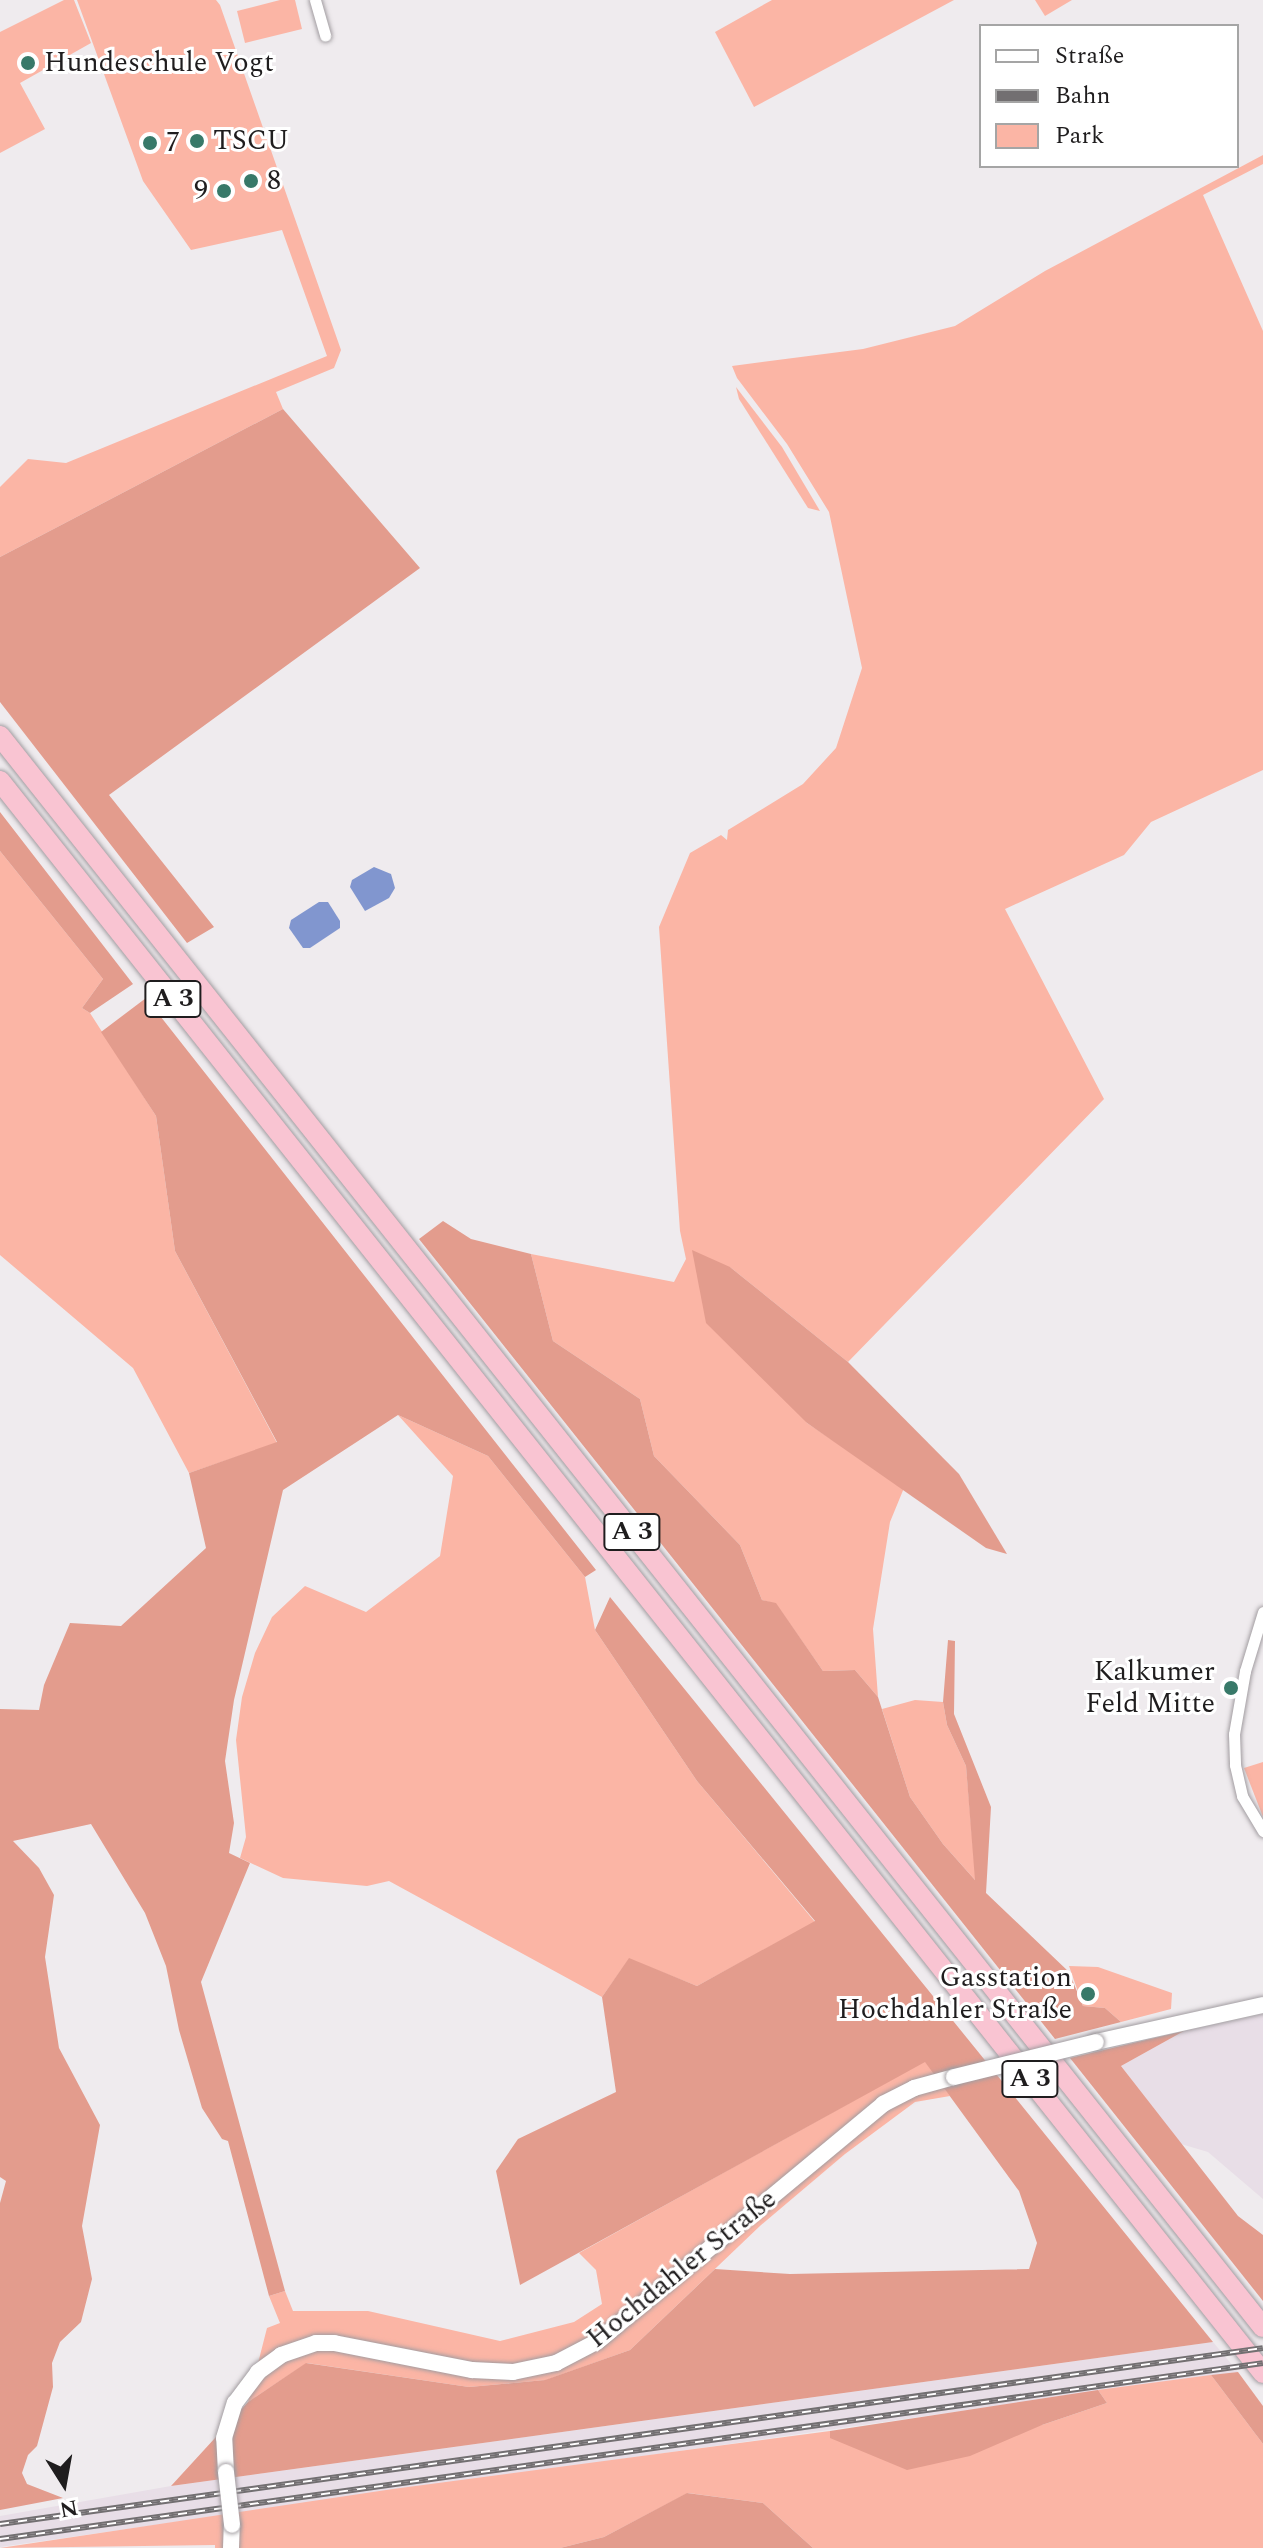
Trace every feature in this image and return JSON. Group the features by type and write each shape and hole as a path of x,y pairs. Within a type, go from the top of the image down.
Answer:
{"highway":[{"name":"A 3","path":"0,736 1263,2327"},
{"name":"A 3","path":"0,781 1263,2373"}],"main road":[{"name":"Hochdahler Straße","path":"231,2548 232,2525 224,2438 235,2403 258,2372 281,2355 316,2343 334,2343 482,2371 513,2372 556,2363 598,2341 883,2104 914,2088 1096,2042 1263,2005"}],"street":[{"path":"315,0 325,36"},
{"path":"1263,1612 1248,1659 1234,1734 1235,1765 1242,1796 1263,1831"}],"shaded area":[{"path":"283,409 420,568 109,795 214,927 187,943 0,702 0,557"},
{"path":"0,812 133,984 90,1013 82,1008 103,979 0,851"},
{"path":"146,998 596,1570 585,1577 488,1456 398,1415 283,1490 234,1700 225,1761 234,1823 229,1853 250,1863 201,1982 285,2291 269,2296 228,2141 222,2139 202,2108 179,2030 166,1966 145,1913 91,1824 13,1841 39,1868 54,1895 45,1957 59,2048 100,2125 82,2226 92,2279 81,2322 60,2342 52,2363 53,2387 37,2446 28,2455 22,2473 27,2484 63,2498 0,2510 0,2203 6,2181 0,2177 0,1709 39,1710 44,1685 70,1623 121,1626 206,1548 189,1473 277,1442 175,1251 156,1116 101,1032"},
{"path":"443,1221 471,1239 531,1254 553,1341 640,1399 654,1456 740,1545 762,1600 776,1603 823,1671 855,1670 878,1697 910,1797 943,1844 975,1880 966,1766 947,1725 943,1702 948,1640 955,1641 954,1714 991,1807 986,1893 1069,1972 1083,2006 1105,2008 1121,2022 1055,2039 419,1239"},
{"path":"692,1250 730,1267 848,1362 959,1474 1007,1554 986,1548 807,1423 706,1323"},
{"path":"610,1597 1213,2342 171,2486 248,2402 306,2363 469,2387 545,2380 630,2350 715,2269 790,2274 1029,2269 1037,2243 1019,2191 925,2062 520,2285 496,2171 518,2139 616,2092 602,1997 629,1958 697,1986 815,1921 697,1781 595,1630"},
{"path":"1263,2014 1263,2199 1208,2152 1181,2144 1121,2066 1184,2031"},
{"path":"1184,2031 1121,2066 1238,2216 1263,2235 1263,2301 1070,2058"},
{"path":"1213,2342 1238,2372 0,2547 0,2516 171,2486"},
{"path":"1238,2372 1263,2406 1263,2444 1211,2375"},
{"path":"1098,2390 1107,2403 1042,2425 970,2456 907,2470 830,2438 830,2431"},
{"path":"687,2493 763,2503 813,2548 560,2548 604,2537"}],"green space":[{"name":"Hundeschule Vogt","path":"64,0 74,0 91,43 20,83 45,129 0,153 0,32"},
{"path":"77,0 216,0 220,5 341,350 334,368 276,392 283,409 0,557 0,487 28,459 66,463 327,356 282,230 191,250 143,181"},
{"path":"280,0 295,0 302,29 245,43 237,11"},
{"path":"772,0 954,0 754,107 715,32"},
{"path":"1035,0 1072,0 1045,16"},
{"path":"1263,155 1263,164 1203,195 1263,331 1263,770 1151,822 1124,855 1005,909 1104,1099 848,1362 730,1267 807,1423 904,1488 890,1522 873,1629 878,1697 855,1670 823,1671 776,1604 762,1600 740,1545 654,1456 640,1399 553,1341 531,1254 674,1282 686,1259 680,1231 659,927 690,853 721,835 727,840 728,830 803,784 836,748 862,668 829,512 787,444 737,378 732,366 863,349 955,326 1045,271"},
{"path":"736,387 782,447 820,511 808,508 739,399"},
{"path":"0,851 103,979 82,1008 90,1013 156,1116 175,1251 277,1443 189,1473 133,1368 0,1255"},
{"path":"398,1415 488,1456 585,1577 595,1630 697,1781 815,1922 697,1986 629,1959 602,1997 389,1881 367,1886 283,1878 240,1858 246,1837 236,1740 242,1697 255,1653 272,1617 305,1586 366,1612 440,1556 453,1476"},
{"path":"915,1700 943,1702 947,1725 966,1766 976,1881 943,1844 910,1797 882,1709"},
{"path":"1263,1762 1263,1817 1244,1768"},
{"path":"1069,1966 1098,1967 1172,1993 1171,2009 1121,2022 1105,2008 1083,2006"},
{"path":"925,2061 950,2096 915,2102 845,2154 761,2225 630,2350 546,2380 469,2387 307,2363 248,2402 267,2328 280,2323 269,2296 285,2291 293,2311 368,2311 500,2341 574,2322 602,2304 596,2270 579,2253"},
{"path":"1211,2375 1263,2444 1263,2548 813,2548 763,2503 688,2493 604,2537 560,2548 215,2548 215,2545 0,2548 393,2489 830,2431 830,2438 1042,2425 1107,2403 1098,2390"}],"water":[{"path":"374,867 391,874 395,888 389,898 365,911 350,887 352,880"},
{"path":"319,902 328,902 340,921 340,928 310,948 303,948 289,928 291,920"}],"railway":[{"path":"0,2524 1263,2348"},
{"path":"0,2539 1263,2363"}],"place":[{"name":"Hundeschule Vogt","path":"28,63"},
{"name":"TSCU","path":"197,141"},
{"name":"7","path":"150,143"},
{"name":"8","path":"251,181"},
{"name":"9","path":"224,191"},
{"name":"Kalkumer Feld Mitte","path":"1231,1688"},
{"name":"Gasstation Hochdahler Straße","path":"1088,1994"}]}
